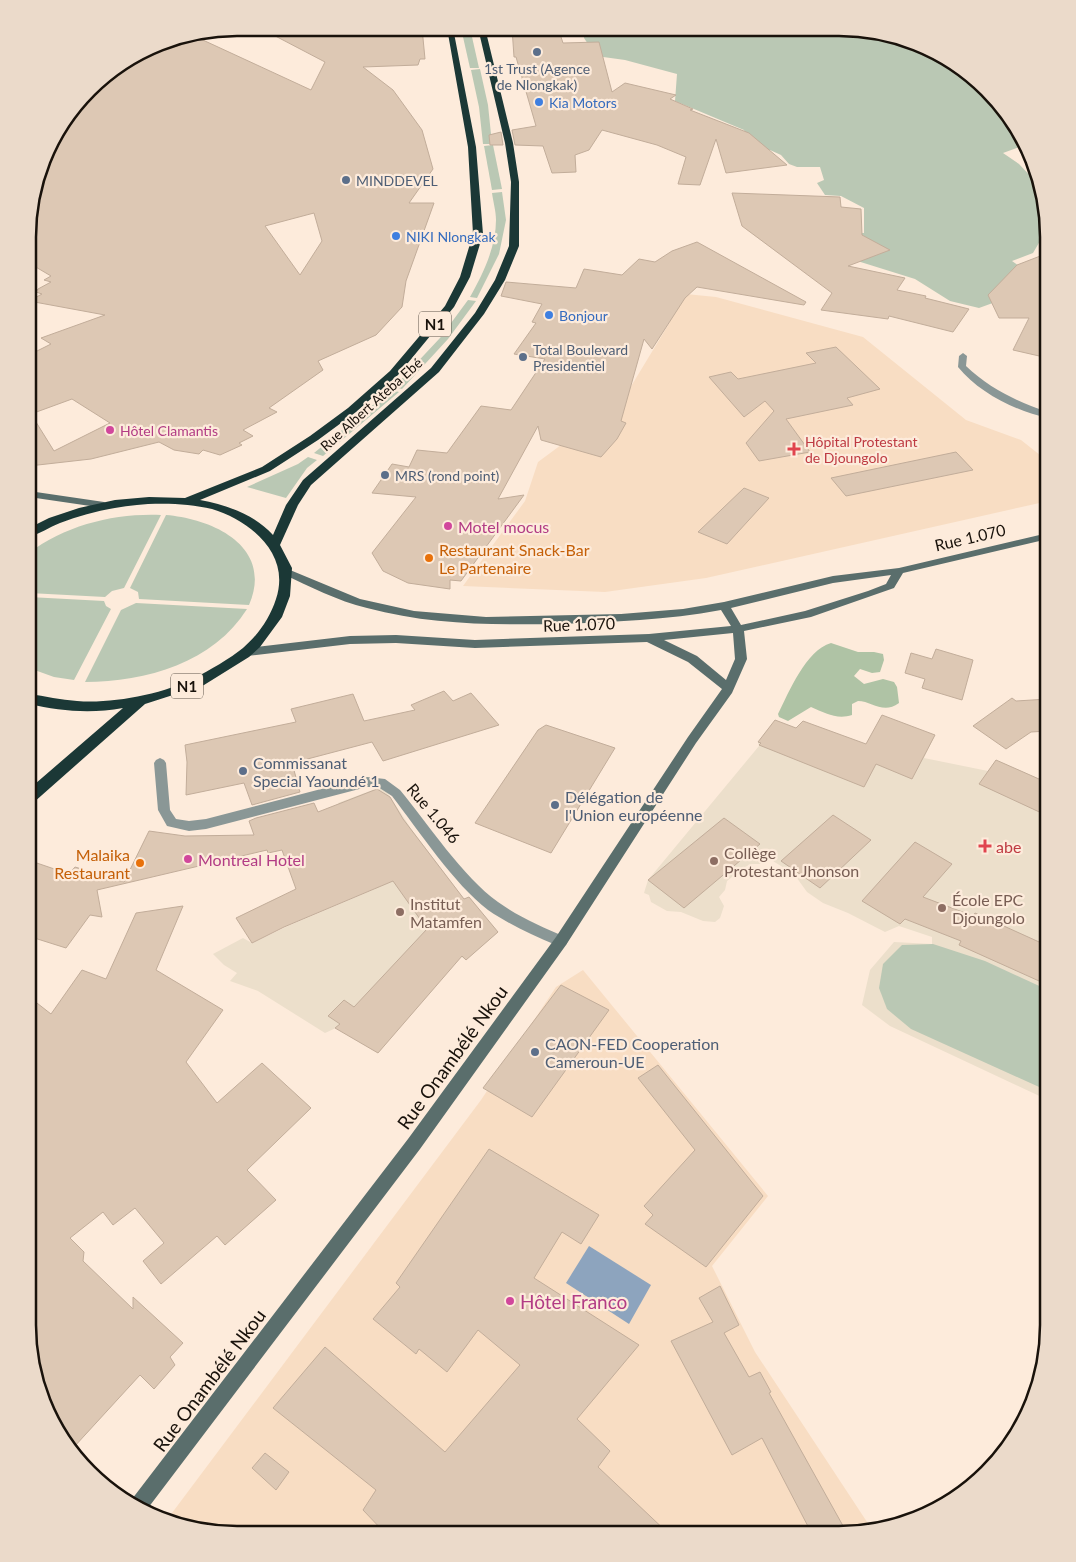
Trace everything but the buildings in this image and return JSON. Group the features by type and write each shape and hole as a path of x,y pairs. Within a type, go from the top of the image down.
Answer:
{"highway":[{"name":"N1","path":"187,501 266,469 314,438 352,410 394,373 449,307 465,277 478,234 472,148 451,36"},
{"name":"Rue Albert Ateba Ebé","path":"275,544 292,505 307,483 434,370 479,314 500,280 514,246 515,182 509,143 483,36"},
{"name":"N1","path":"36,530 69,514 104,505 160,500 187,501 214,507 239,516 259,528 275,544 286,572 284,598 271,626 246,652 199,682 140,701 102,706 64,706 36,701"},
{"name":"N1","path":"36,792 140,701"}],"main road":[{"path":"36,495 104,505"},
{"name":"Rue 1.070","path":"286,572 365,604 412,615 484,622 628,619 724,606 875,571 899,571 1040,538"},
{"name":"Rue 1.070","path":"246,652 350,640 396,639 474,644 649,638 738,630 808,614 872,593 890,586 899,571"},
{"name":"Rue Onambélé Nkou","path":"141,1501 414,1144 561,941 728,688 741,659 738,630 724,606"},
{"path":"649,638 681,650 703,664 728,688"}],"street":[{"path":"963,356 962,367 983,385 1005,400 1040,412"},
{"name":"Rue 1.046","path":"160,763 164,810 172,824 188,826 206,824 366,782 381,782 396,793 466,881 492,905 523,925 561,941"}],"shaded area":[{"name":"Hôpital Protestant de Djoungolo","path":"625,288 716,297 863,337 966,420 1021,440 1040,455 1040,503 706,578 605,592 463,586 525,501 538,462 607,411 630,388 670,322 614,307"},
{"name":"École EPC Djoungolo","path":"775,720 834,743 859,747 935,735 924,758 988,771 996,760 1040,779 1040,1096 890,1026 862,1005 870,970 894,942 932,944 932,937 899,926 885,932 848,913 823,903 807,892 794,874 768,858 760,864 751,864 743,868 727,881 725,890 719,897 724,906 720,918 715,922 703,921 681,912 667,911 651,902 649,895 644,893 648,880 759,746 758,742"},
{"name":"Institut Matamfen","path":"383,786 412,830 464,899 469,897 498,932 466,960 461,957 378,1053 336,1028 325,1033 258,991 230,981 237,973 224,965 213,954 243,938 252,943 375,889 371,852 338,803"},
{"path":"583,970 768,1196 712,1266 755,1352 868,1524 839,1526 237,1526 198,1522 171,1515 481,1100 556,987"}],"green space":[{"path":"463,36 472,36 479,68 470,68"},
{"path":"584,36 839,36 891,43 928,57 951,70 981,95 1006,125 1019,147 1003,153 1019,164 1030,176 1036,198 1040,237 1040,241 1033,253 1012,261 1026,271 1001,300 979,308 950,301 915,279 851,259 834,232 864,233 864,208 841,196 825,195 817,183 824,180 820,167 797,167 789,164 781,155 770,150 751,151 744,130 675,101 677,74 625,60 596,56"},
{"path":"480,69 488,105 492,144 483,144 479,107 471,70"},
{"path":"493,145 502,189 492,190 484,146"},
{"path":"502,192 506,220 499,254 477,298 470,297 484,270 494,240 496,220 492,193"},
{"path":"468,300 476,301 448,339 402,389 394,387 440,338"},
{"path":"391,390 399,392 323,456 314,453"},
{"path":"308,457 317,460 307,468 286,498 247,487 298,464"},
{"path":"161,515 124,588 112,591 105,597 36,593 36,548 75,528 109,519"},
{"path":"166,515 203,523 220,530 235,540 246,552 253,567 255,585 249,605 139,599 138,592 130,588"},
{"path":"36,597 104,601 106,606 111,609 74,680 54,677 36,671"},
{"path":"136,603 247,609 233,627 216,643 176,665 154,673 131,678 85,682 121,610"},
{"path":"831,643 858,652 883,654 884,660 880,672 872,673 860,669 854,676 864,684 883,679 894,682 897,687 899,703 883,708 858,701 852,704 852,715 841,717 811,707 788,721 779,717 778,714 787,695 806,663 822,647"},
{"path":"933,944 985,961 1040,986 1040,1087 911,1029 887,1009 879,988 883,964 902,945"}],"water":[{"path":"589,1246 651,1285 629,1324 566,1283"}],"place":[{"name":"1st Trust (Agence de Nlongkak)","path":"537,52"},
{"name":"Kia Motors","path":"539,102"},
{"name":"MINDDEVEL","path":"346,180"},
{"name":"NIKI Nlongkak","path":"396,236"},
{"name":"Bonjour","path":"549,315"},
{"name":"Total Boulevard Presidentiel","path":"523,357"},
{"name":"Hôtel Clamantis","path":"110,430"},
{"name":"Hôpital Protestant de Djoungolo","path":"794,449"},
{"name":"MRS (rond point)","path":"385,475"},
{"name":"Motel mocus","path":"448,526"},
{"name":"Restaurant Snack-Bar Le Partenaire","path":"429,558"},
{"name":"Commissanat Special Yaoundé 1","path":"243,771"},
{"name":"Délégation de l'Union européenne","path":"555,805"},
{"name":"abe","path":"985,846"},
{"name":"Montreal Hotel","path":"188,859"},
{"name":"Collège Protestant Jhonson","path":"714,861"},
{"name":"Malaika Restaurant","path":"140,863"},
{"name":"École EPC Djoungolo","path":"942,908"},
{"name":"Institut Matamfen","path":"400,912"},
{"name":"CAON-FED Cooperation Cameroun-UE","path":"535,1052"},
{"name":"Hôtel Franco","path":"510,1301"}]}
